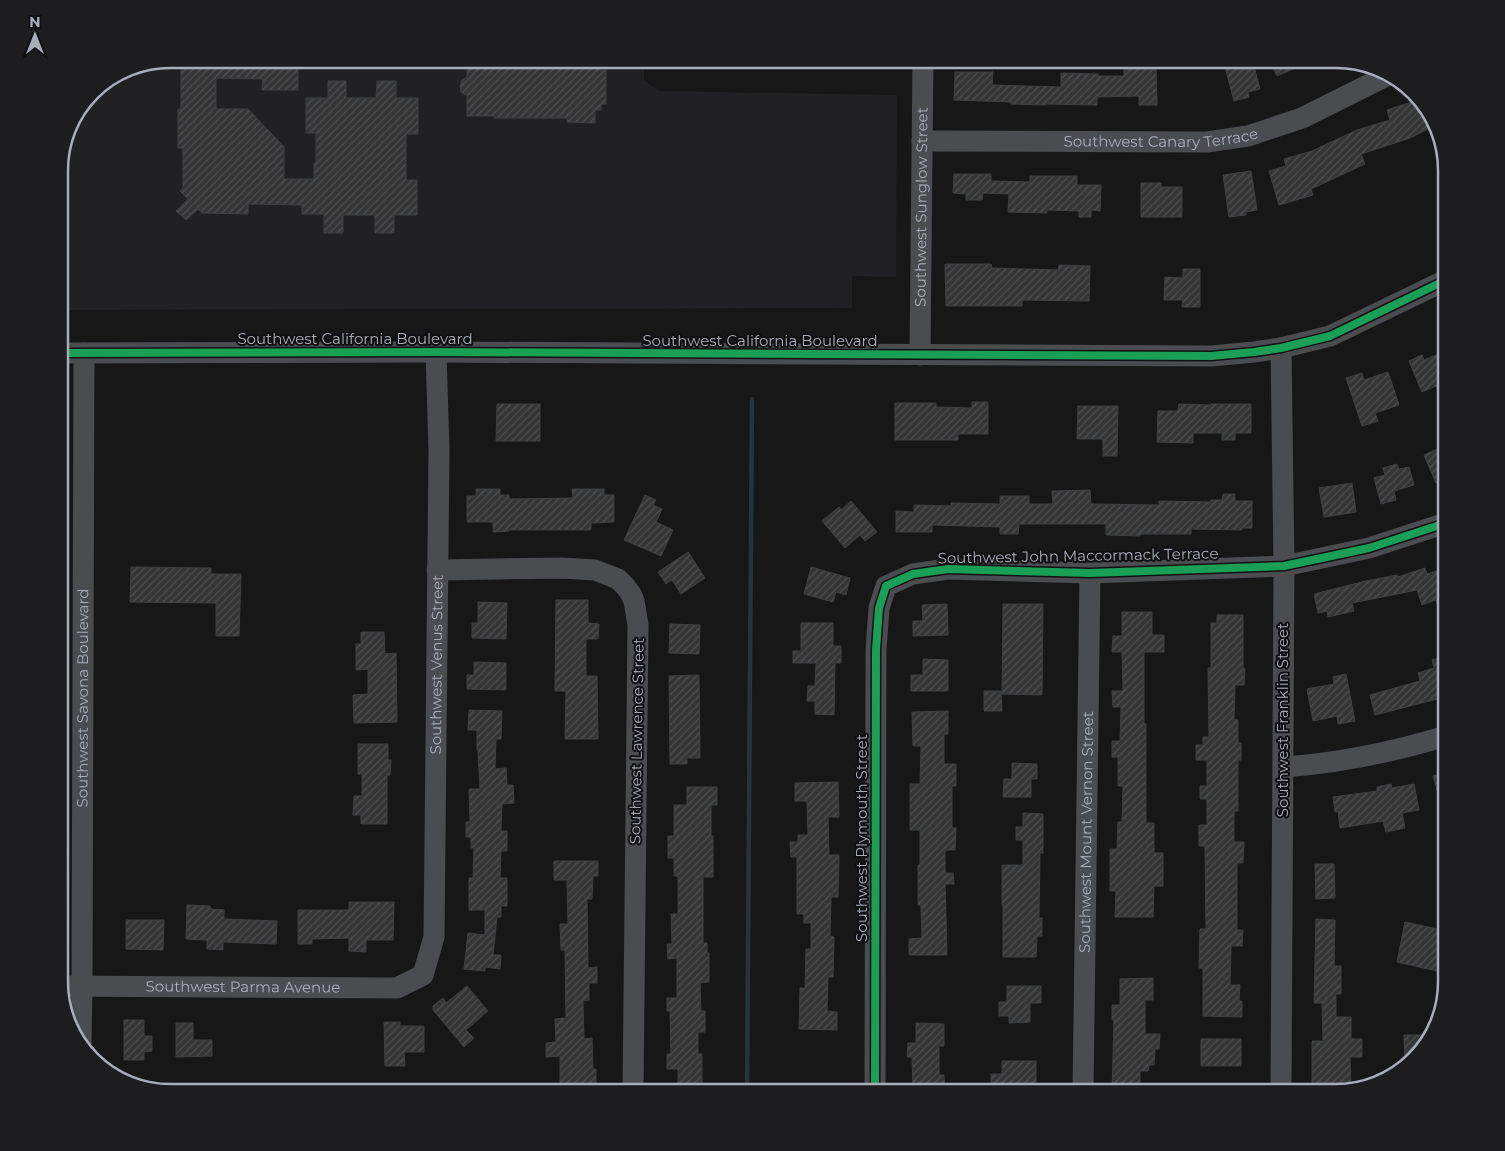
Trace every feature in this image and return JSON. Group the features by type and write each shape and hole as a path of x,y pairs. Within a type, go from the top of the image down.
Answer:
{"street":[{"name":"Southwest Sunglow Street","path":"920,355 923,68"},
{"name":"Southwest Canary Terrace","path":"922,141 1215,141 1248,136 1302,118 1382,78"},
{"name":"Southwest California Boulevard","path":"68,353 436,352 1211,356 1281,348 1330,336 1438,284"},
{"name":"Southwest Franklin Street","path":"1281,348 1284,566 1281,1084"},
{"name":"Southwest Venus Street","path":"423,975 434,938 439,450 436,352"},
{"name":"Southwest Savona Boulevard","path":"81,1033 84,353"},
{"name":"Southwest John Maccormack Terrace","path":"886,586 913,574 948,569 1090,572 1284,566 1369,548 1438,526"},
{"name":"Southwest Lawrence Street","path":"437,570 562,568 596,570 618,579 632,594 638,625 633,1084"},
{"name":"Southwest Mount Vernon Street","path":"1083,1084 1090,572"},
{"name":"Southwest Plymouth Street","path":"875,1084 876,650 879,608 886,586"},
{"path":"1284,767 1349,760 1438,739"},
{"name":"Southwest Parma Avenue","path":"68,986 397,988 423,975"}],"shaded area":[{"path":"162,68 644,68 644,80 659,91 897,95 896,277 852,276 852,308 68,310 68,156 75,130 81,118 97,97 107,88 130,75 149,69"}],"building":[{"path":"181,68 298,68 298,90 262,90 263,79 216,78 216,109 248,109 284,147 284,179 314,179 316,133 306,133 306,98 328,98 328,81 346,81 346,98 376,98 377,81 396,81 396,98 418,98 418,134 406,134 406,180 417,180 417,215 394,215 394,233 375,233 375,215 343,215 343,233 324,233 324,214 302,214 302,205 248,204 248,214 202,213 198,209 186,220 176,211 188,199 180,191 183,188 183,148 178,148 178,109 181,109"},
{"path":"467,68 602,68 602,70 606,70 606,104 601,104 601,110 595,110 595,123 567,122 567,118 467,116 467,96 461,92 460,86 462,80 467,77"},
{"path":"1156,68 1157,105 1139,105 1139,96 1097,97 1097,105 1011,104 1011,102 954,100 955,72 993,72 992,85 1061,87 1061,73 1124,76 1124,69"},
{"path":"1225,68 1254,68 1260,89 1248,92 1249,97 1234,101"},
{"path":"1273,68 1295,68 1277,76"},
{"path":"1412,102 1429,129 1410,138 1361,154 1365,164 1311,189 1313,195 1279,205 1269,171 1286,166 1284,159 1312,151 1357,130 1390,120 1387,110"},
{"path":"1251,171 1257,210 1246,212 1246,215 1229,217 1223,175"},
{"path":"954,174 991,174 991,181 1030,182 1030,176 1077,176 1077,185 1101,185 1100,211 1091,210 1091,217 1079,217 1079,211 1047,210 1047,213 1008,212 1009,194 983,193 982,200 966,200 966,194 953,193"},
{"path":"1141,183 1161,183 1161,187 1182,187 1182,217 1141,217"},
{"path":"945,264 991,264 992,268 1058,270 1059,265 1090,266 1089,301 1022,300 1022,306 946,306"},
{"path":"1183,269 1200,269 1200,307 1182,307 1183,300 1164,300 1165,277 1183,278"},
{"path":"1438,354 1438,391 1436,386 1422,392 1409,361 1422,355 1424,360"},
{"path":"1388,372 1399,405 1375,413 1378,421 1362,426 1346,378 1362,373 1364,380"},
{"path":"972,402 988,402 988,434 958,434 958,440 895,440 895,403 936,403 936,407 972,408"},
{"path":"497,404 540,404 540,441 496,441"},
{"path":"1179,404 1251,404 1251,433 1235,433 1235,440 1222,440 1222,433 1193,433 1193,443 1157,442 1158,411 1178,411"},
{"path":"1078,406 1118,406 1117,456 1103,456 1103,439 1077,439"},
{"path":"1438,449 1438,482 1436,483 1424,455"},
{"path":"1397,464 1399,469 1409,467 1414,485 1394,491 1396,500 1381,504 1374,478 1385,475 1383,468"},
{"path":"1352,483 1356,512 1324,517 1319,488"},
{"path":"476,489 500,489 500,495 509,495 509,499 573,498 572,489 604,489 604,495 614,495 614,522 591,523 591,530 509,530 493,532 493,522 467,522 467,496 476,496"},
{"path":"1090,490 1091,504 1159,505 1159,501 1211,502 1211,500 1222,500 1223,494 1235,494 1235,501 1252,501 1252,528 1242,528 1242,530 1191,529 1191,534 1140,534 1140,536 1106,535 1106,524 1019,524 1018,534 1000,534 1000,527 932,525 932,532 896,532 896,511 914,512 914,505 951,506 951,503 1000,504 1000,496 1029,496 1029,504 1053,504 1052,491"},
{"path":"645,495 656,500 653,505 662,509 656,522 673,530 661,556 624,540"},
{"path":"851,501 877,532 865,541 860,535 845,548 822,521 839,507 841,510"},
{"path":"688,552 705,578 681,594 672,580 666,584 658,572"},
{"path":"131,567 211,568 211,574 241,574 239,636 216,636 216,603 130,602"},
{"path":"811,567 850,578 846,595 836,592 833,602 804,594"},
{"path":"1425,568 1427,574 1438,571 1438,606 1436,600 1422,605 1417,590 1352,603 1354,611 1328,617 1327,611 1318,613 1314,594 1366,581 1397,575 1398,577"},
{"path":"556,600 588,600 588,623 599,624 598,639 586,639 586,676 597,676 598,739 565,739 566,691 555,691"},
{"path":"478,602 507,603 506,639 472,638 472,623 478,623"},
{"path":"947,604 948,635 913,636 913,621 923,621 922,605"},
{"path":"1003,604 1043,604 1042,695 1002,694"},
{"path":"1122,612 1152,612 1152,635 1164,635 1164,652 1144,652 1146,823 1154,823 1154,853 1163,853 1163,886 1154,886 1153,917 1115,917 1116,891 1110,891 1110,849 1117,849 1118,822 1122,822 1123,786 1118,786 1118,757 1112,757 1112,741 1120,741 1121,707 1113,707 1112,691 1123,691 1122,652 1112,652 1113,636 1122,636"},
{"path":"1217,615 1243,615 1244,685 1235,685 1234,720 1238,720 1238,743 1241,743 1241,760 1238,760 1238,811 1234,811 1234,842 1244,842 1243,863 1237,863 1237,930 1243,930 1242,946 1231,946 1230,985 1240,985 1239,1001 1242,1001 1242,1017 1203,1016 1203,968 1199,968 1200,929 1206,929 1205,846 1199,846 1199,825 1207,825 1207,799 1200,799 1200,786 1207,786 1207,760 1196,760 1196,745 1203,745 1203,737 1209,737 1208,668 1211,668 1211,623 1217,623"},
{"path":"801,623 833,623 833,646 841,646 841,663 835,663 834,715 815,714 815,701 807,701 808,686 815,686 816,663 793,663 793,651 801,651"},
{"path":"670,624 700,625 699,654 669,653"},
{"path":"361,632 384,632 385,654 396,653 397,722 354,723 353,695 368,694 368,669 356,670 356,644 361,644"},
{"path":"1438,658 1438,699 1375,715 1370,695 1420,681 1418,673 1434,668 1432,660"},
{"path":"923,659 948,660 948,691 911,691 911,675 923,675"},
{"path":"474,662 506,663 506,690 467,689 467,675 474,675"},
{"path":"1346,674 1355,721 1338,724 1337,716 1313,721 1307,689 1334,684 1333,677"},
{"path":"699,675 700,758 687,758 687,764 670,764 669,676"},
{"path":"984,691 1001,691 1002,711 984,711"},
{"path":"469,710 502,711 501,739 496,739 495,769 506,768 507,785 513,785 514,803 502,804 501,831 507,831 507,851 501,851 500,878 507,878 507,906 501,906 501,917 497,917 493,955 501,955 500,969 485,967 485,971 464,969 468,933 485,935 485,910 469,910 469,878 473,878 474,848 471,848 471,837 466,837 466,822 470,822 469,789 480,789 477,730 468,730"},
{"path":"948,711 948,734 944,734 944,764 956,764 956,786 952,786 952,828 956,828 955,850 945,850 945,873 953,873 954,884 945,884 947,955 909,955 909,939 922,938 921,905 918,905 920,830 910,830 910,784 920,784 921,746 913,746 912,712"},
{"path":"358,744 388,744 388,760 391,760 390,775 387,775 387,824 361,824 361,815 353,815 354,796 362,796 362,774 358,774"},
{"path":"1012,763 1037,764 1037,779 1031,779 1031,797 1003,797 1004,779 1012,779"},
{"path":"1438,774 1438,794 1433,776"},
{"path":"838,782 839,817 828,817 829,855 839,855 838,897 831,897 830,936 834,937 833,977 828,977 827,1011 837,1012 837,1030 799,1029 800,988 805,988 806,949 811,949 811,923 804,923 804,914 797,914 797,857 791,857 790,842 798,842 798,835 808,835 807,801 795,801 795,783"},
{"path":"1391,784 1392,788 1414,784 1419,810 1402,813 1405,828 1386,832 1383,821 1340,828 1338,811 1335,812 1333,797 1377,791 1377,787"},
{"path":"687,787 717,787 717,805 711,805 713,877 703,877 703,943 707,943 707,953 709,953 709,982 700,983 701,1011 705,1011 705,1032 698,1032 698,1054 702,1054 702,1084 678,1084 678,1069 667,1069 667,1054 671,1054 670,1011 667,1011 667,998 677,998 677,958 668,959 667,944 672,944 671,914 678,914 678,876 674,876 674,858 668,858 668,836 674,836 674,805 687,805"},
{"path":"1023,813 1043,814 1039,918 1042,918 1042,936 1037,936 1036,957 1003,957 1002,865 1023,865 1023,840 1016,840 1016,827 1023,827"},
{"path":"554,861 598,861 598,876 593,876 592,899 587,899 588,968 597,967 597,983 589,983 589,1000 583,1001 584,1039 592,1038 593,1069 596,1069 596,1084 560,1084 560,1056 546,1057 546,1043 556,1042 555,1019 566,1018 565,950 561,950 560,924 568,924 567,880 554,880"},
{"path":"1315,864 1334,864 1335,898 1316,899"},
{"path":"349,902 394,902 393,940 366,940 366,952 349,951 349,938 312,939 312,944 298,944 298,910 349,910"},
{"path":"187,905 210,906 210,909 224,910 224,919 277,921 276,944 223,942 223,950 207,949 207,940 186,939"},
{"path":"1316,919 1335,920 1334,966 1341,966 1341,994 1336,994 1336,1017 1351,1017 1351,1039 1362,1039 1362,1057 1350,1057 1351,1082 1312,1084 1312,1041 1323,1041 1322,1003 1314,1003"},
{"path":"126,920 164,920 163,950 126,949"},
{"path":"1405,922 1438,929 1438,971 1397,962"},
{"path":"1153,978 1153,1000 1145,1000 1145,1034 1160,1034 1159,1049 1155,1049 1154,1065 1149,1065 1148,1071 1140,1071 1140,1084 1112,1084 1114,1020 1112,1020 1112,1005 1120,1005 1120,979"},
{"path":"467,986 488,1011 466,1030 474,1038 464,1047 433,1010 433,1006 443,998 446,1003"},
{"path":"1007,986 1041,986 1041,1003 1030,1003 1030,1022 1009,1023 1009,1016 999,1016 999,1002 1007,1002"},
{"path":"124,1020 144,1020 144,1036 152,1036 152,1051 144,1052 144,1060 124,1060"},
{"path":"384,1022 400,1022 400,1026 424,1026 424,1052 404,1052 405,1066 385,1066"},
{"path":"176,1023 193,1023 193,1040 212,1040 212,1056 176,1057"},
{"path":"916,1023 944,1024 944,1046 939,1046 939,1075 944,1075 945,1084 913,1084 912,1057 907,1057 908,1043 916,1043"},
{"path":"1404,1035 1423,1035 1417,1044 1405,1057"},
{"path":"1201,1039 1241,1039 1241,1066 1201,1066"},
{"path":"1002,1061 1036,1061 1036,1084 991,1084 991,1074 1002,1074"}],"waterway":[{"path":"747,1084 752,399"}],"cycle path":[{"path":"68,353 436,352 1211,356 1281,348 1330,336 1438,284"},
{"path":"875,1084 876,650 879,608 886,586 913,574 948,569 1090,573 1284,566 1369,548 1438,526"}]}
